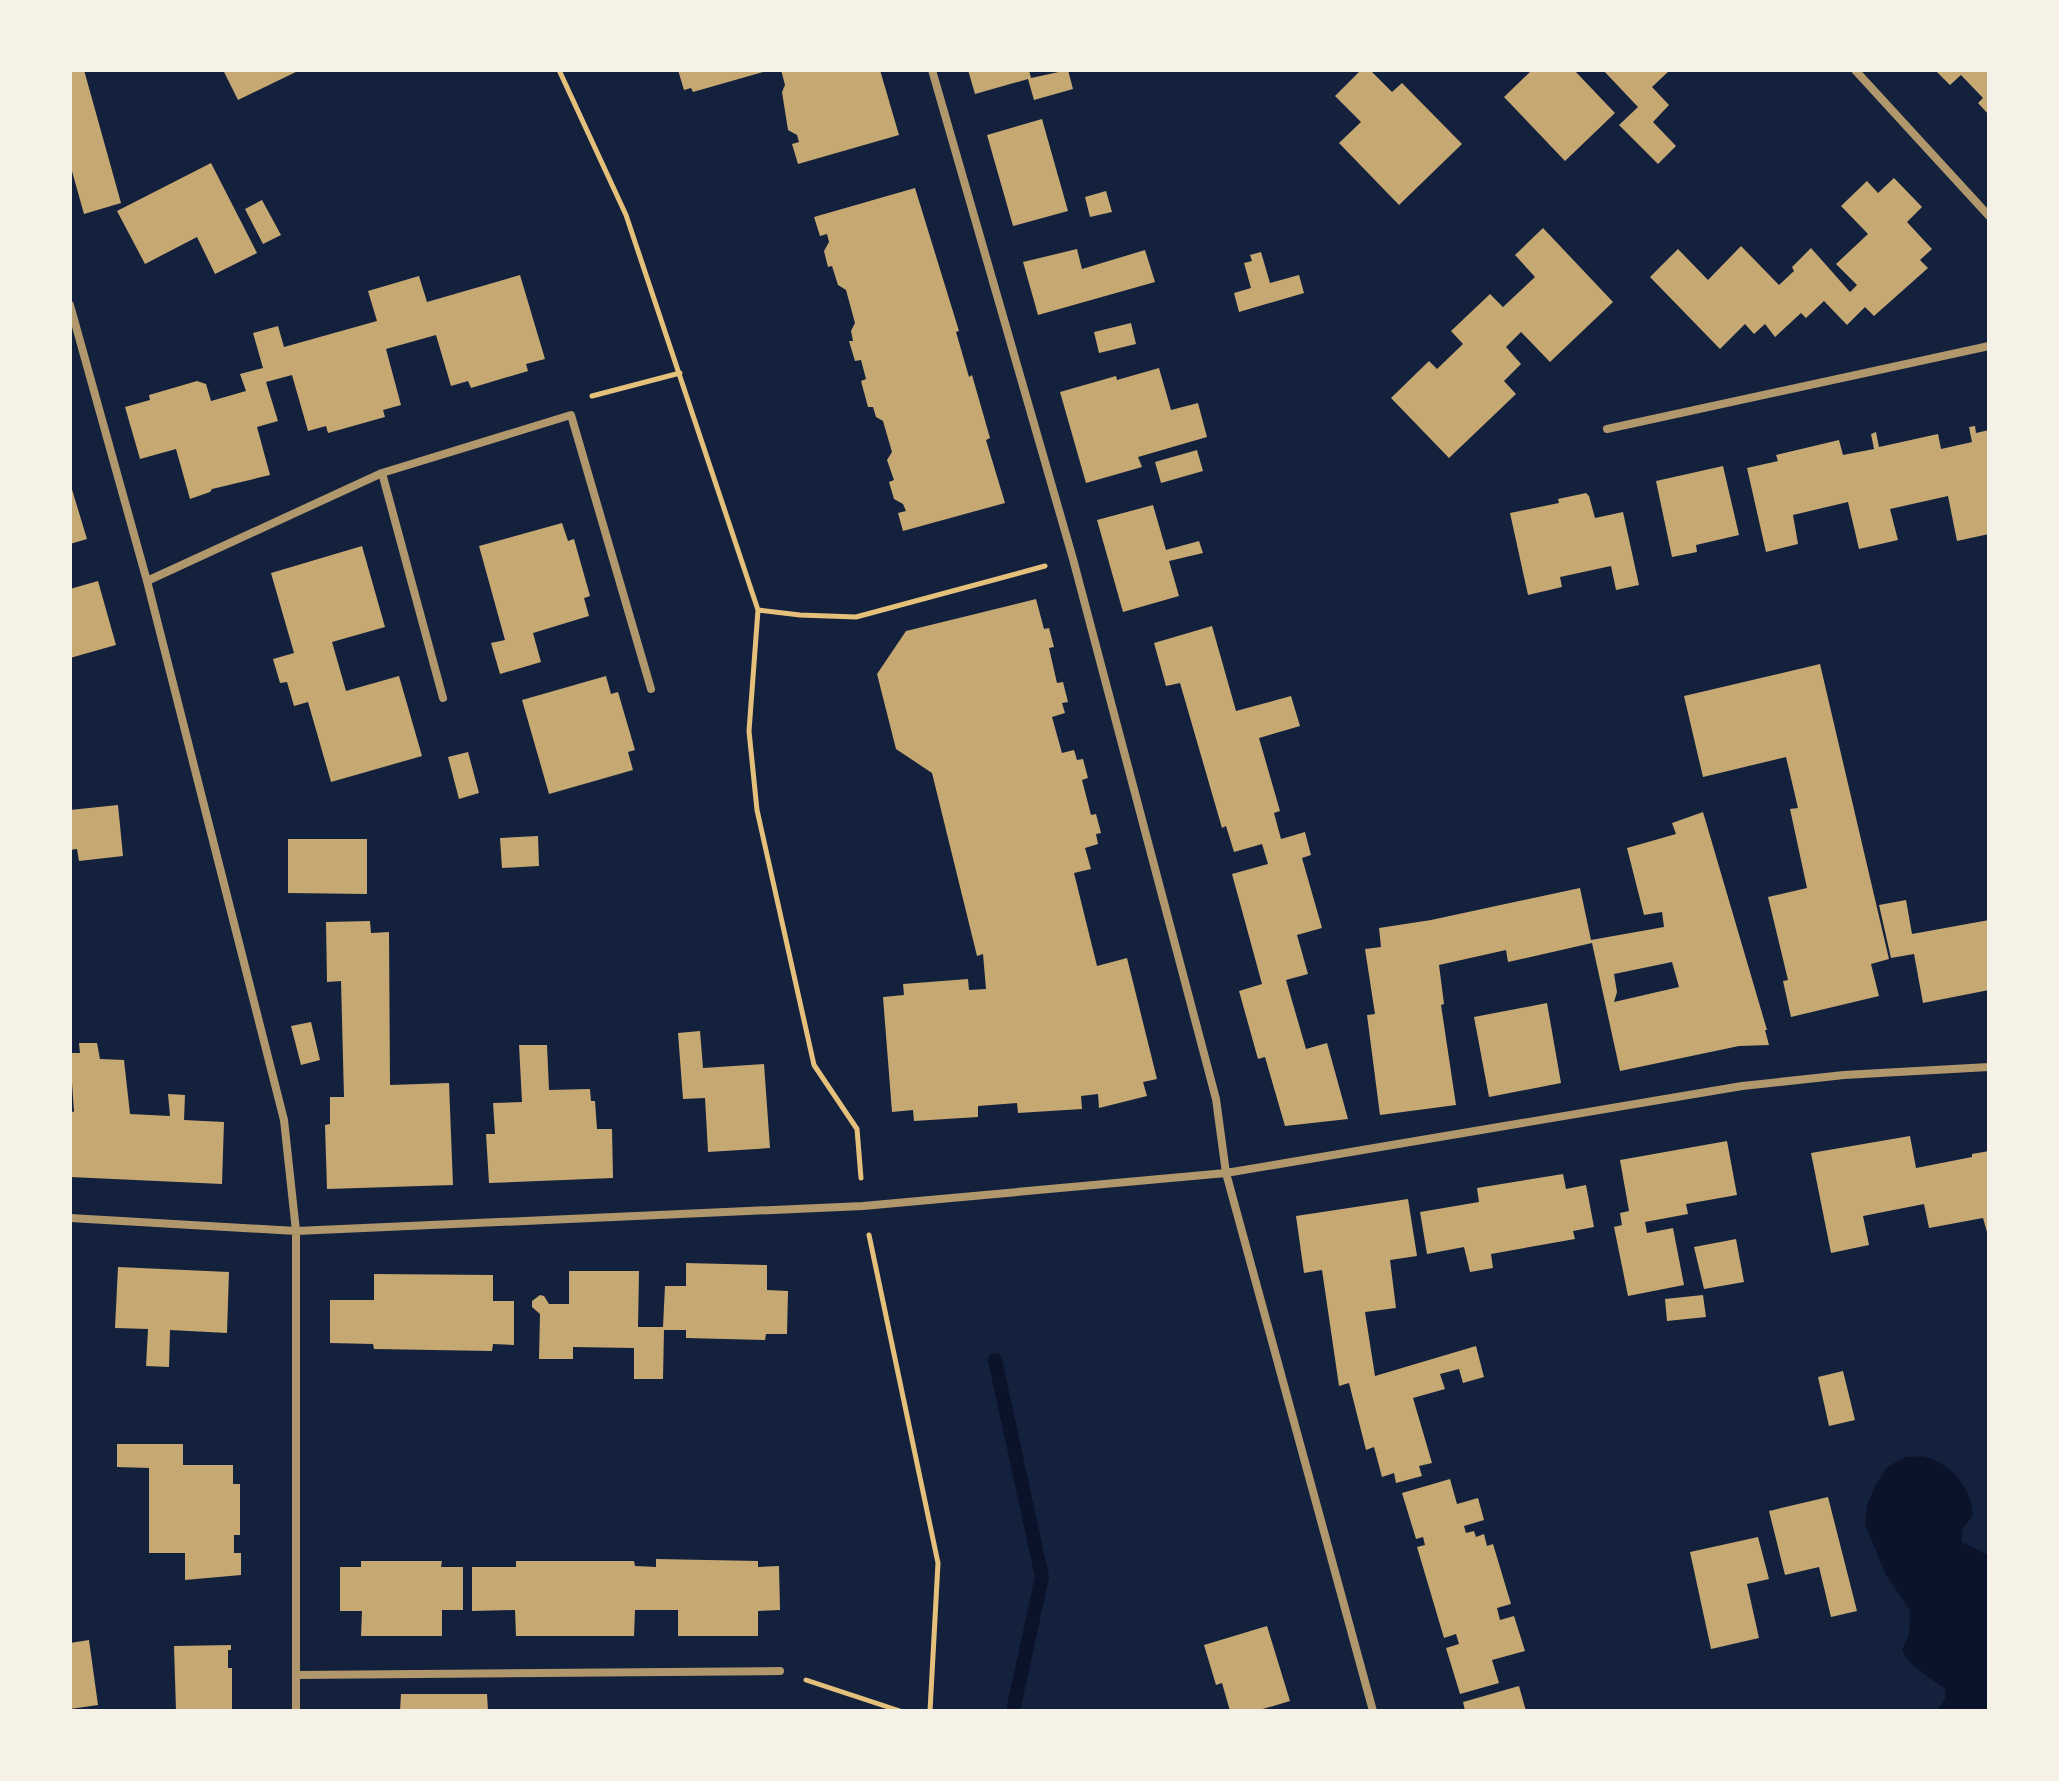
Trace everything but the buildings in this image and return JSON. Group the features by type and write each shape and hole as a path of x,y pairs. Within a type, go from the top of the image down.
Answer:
{"street":[{"path":"932,70 1073,559 1216,1099 1226,1173 1373,1711"},
{"path":"1855,70 1989,216"},
{"path":"70,305 147,581 284,1120 296,1231 296,1711"},
{"path":"1607,429 1989,346"},
{"path":"147,581 382,473 571,415 651,689"},
{"path":"382,473 443,698"},
{"path":"70,1218 296,1231 863,1206 1226,1173 1742,1086 1844,1075 1989,1067"},
{"path":"296,1675 780,1671"}],"path":[{"path":"559,70 626,215 758,610 749,731 757,810 814,1065 857,1129 863,1206 938,1563 930,1711"},
{"path":"571,415 584,398 680,373"},
{"path":"758,610 856,617 1073,559"},
{"path":"780,1671 900,1711"}],"water":[{"path":"1905,1457 1935,1460 1959,1479 1969,1497 1973,1516 1963,1528 1961,1542 1989,1555 1989,1711 1937,1711 1945,1699 1945,1689 1913,1666 1902,1651 1909,1634 1910,1611 1885,1573 1865,1524 1867,1505 1874,1488 1887,1467"}],"waterway":[{"path":"995,1360 1042,1577 1013,1711"}]}
